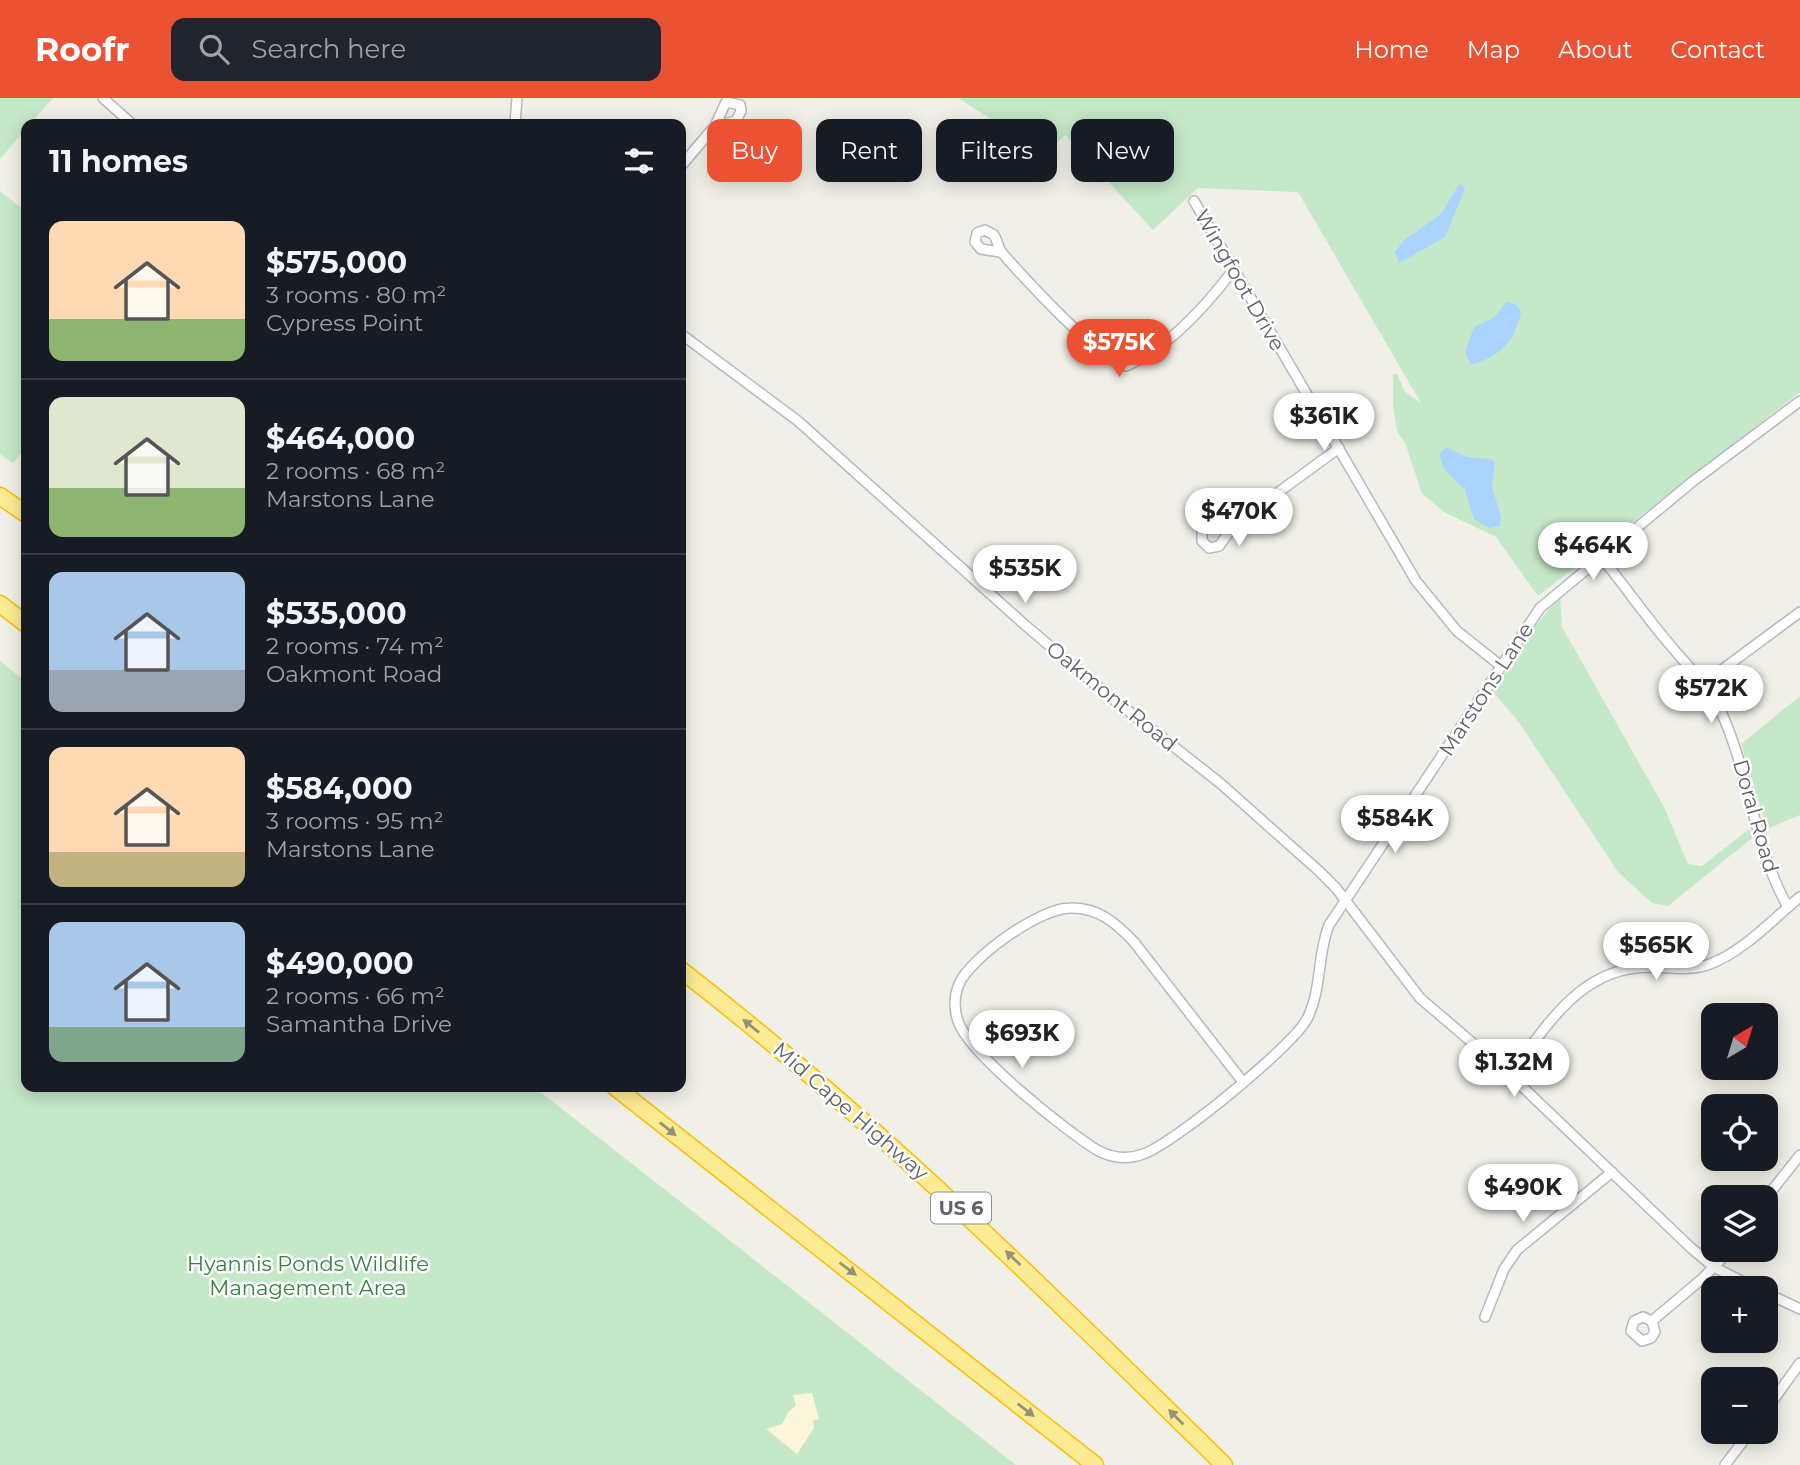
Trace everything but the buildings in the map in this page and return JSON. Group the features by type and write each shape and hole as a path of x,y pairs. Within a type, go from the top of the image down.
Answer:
{"highway":[{"path":"0,496 21,511"},
{"path":"0,604 21,620"},
{"name":"Mid Cape Highway","path":"686,974 804,1069 942,1191 1224,1465"},
{"path":"621,1092 1096,1465"}],"street":[{"path":"103,98 126,119"},
{"path":"515,119 517,98"},
{"path":"686,160 707,135"},
{"name":"Wingfoot Drive","path":"1194,201 1423,592 1457,631 1501,666"},
{"path":"1000,252 1084,336 1109,358 1126,366 1142,359 1167,340 1234,269"},
{"name":"Oakmont Road","path":"686,338 798,421 1025,625 1232,793 1324,876 1346,900 1420,999 1510,1074 1714,1267 1732,1276"},
{"name":"Marstons Lane","path":"1243,1082 1134,942 1114,922 1091,911 1059,909 1036,918 969,969 956,993 958,1020 974,1048 1070,1130 1108,1156 1140,1156 1152,1151 1243,1082 1286,1047 1309,1016 1324,938 1346,900 1540,608 1713,466 1800,401"},
{"path":"1235,524 1339,448"},
{"name":"Doral Road","path":"1601,556 1671,646 1704,682 1721,711 1734,742 1773,878 1788,907"},
{"path":"1704,682 1800,612"},
{"path":"1510,1074 1560,1011 1598,980 1638,967 1680,969 1712,964 1744,944 1800,897"},
{"path":"1776,1185 1800,1155"},
{"path":"1485,1317 1504,1269 1517,1250 1612,1172"},
{"path":"1652,1321 1719,1262"},
{"path":"1778,1298 1800,1308"},
{"path":"1778,1393 1800,1363"},
{"path":"1725,1465 1741,1444"}],"green space":[{"path":"0,98 53,98 34,119 21,119 21,135 0,159"},
{"path":"958,98 1800,98 1800,392 1538,596 1496,537 1444,512 1422,493 1405,443 1397,431 1393,406 1393,374 1397,374 1405,392 1421,403 1298,192 1198,188 1153,230 1109,182 1174,182 1174,119 1071,119 1071,141 1065,135 1057,143 1057,119 991,119"},
{"path":"0,191 21,208 21,453 13,463 0,454"},
{"path":"1560,596 1562,627 1664,807 1688,864 1702,866 1749,829 1752,838 1668,906 1652,903 1618,872 1518,721 1493,692 1534,628"},
{"name":"Hyannis Ponds Wildlife Management Area","path":"0,661 21,678 21,1092 540,1092 1016,1465 0,1465"},
{"path":"1800,696 1800,815 1767,829 1741,744"}],"sand":[{"path":"812,1393 819,1419 813,1420 814,1428 797,1454 766,1429 782,1424 789,1411 796,1406 793,1395"}],"water":[{"path":"1460,183 1465,189 1445,237 1399,263 1395,253 1403,241 1441,214"},
{"path":"1506,302 1517,305 1521,312 1515,331 1498,352 1471,365 1465,352 1474,327 1495,317"},
{"path":"1446,447 1467,457 1495,462 1492,487 1501,517 1500,526 1489,528 1474,519 1465,490 1444,469 1439,454"}]}
